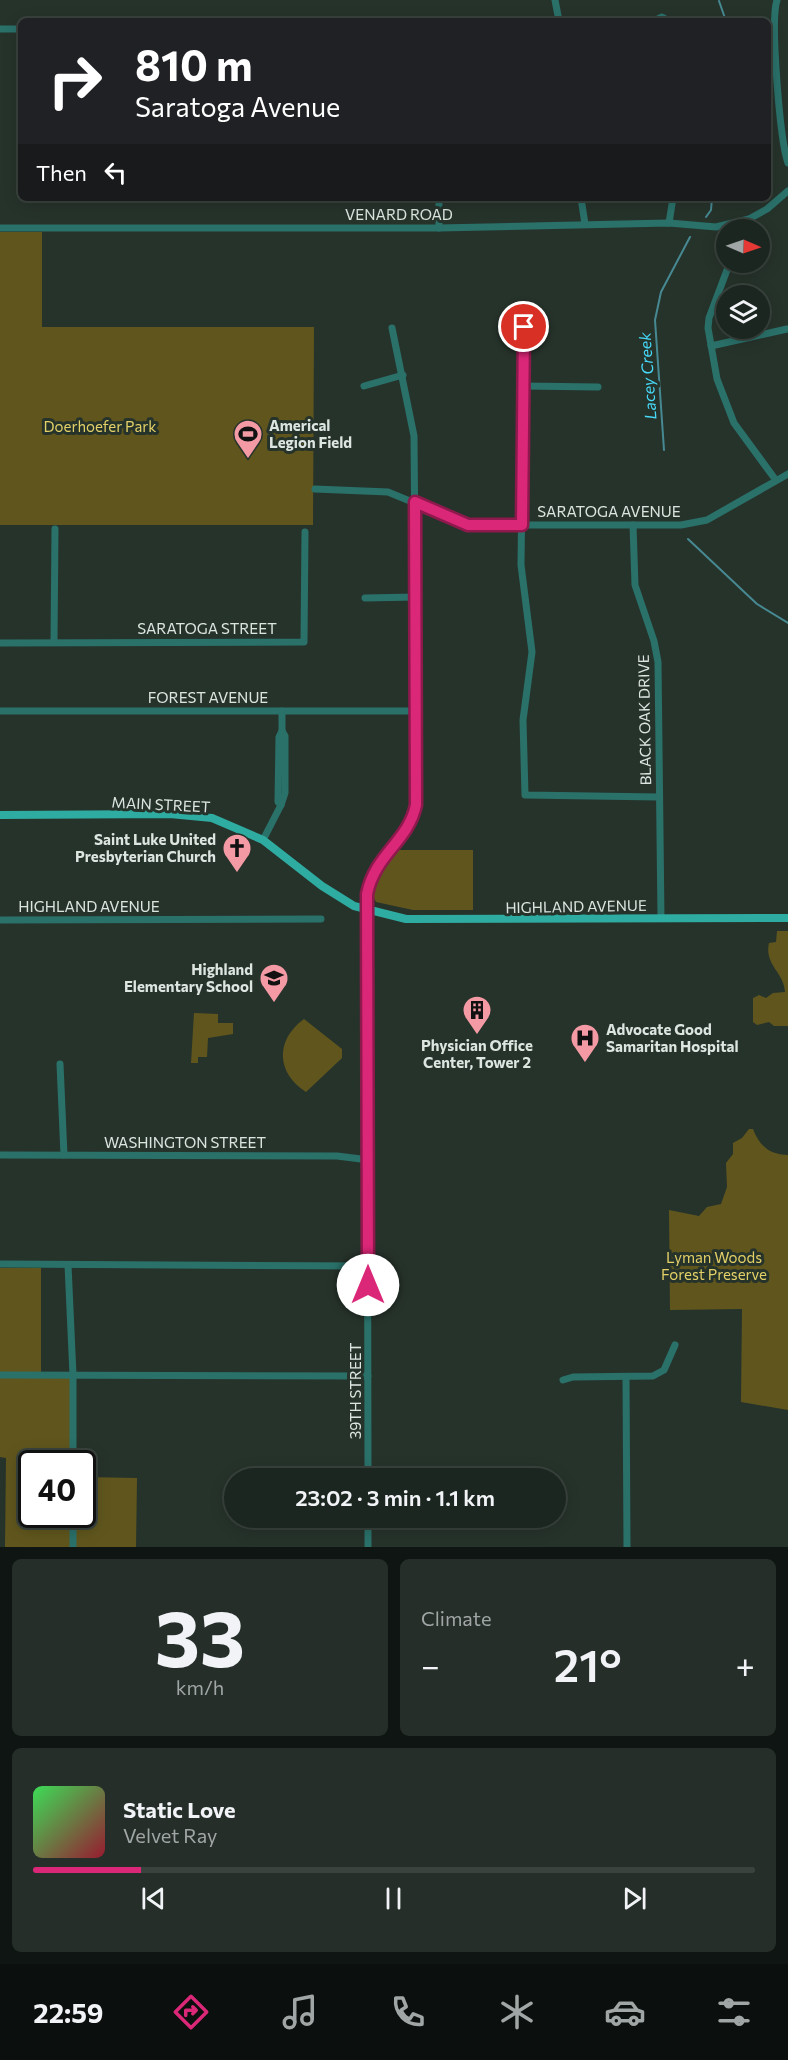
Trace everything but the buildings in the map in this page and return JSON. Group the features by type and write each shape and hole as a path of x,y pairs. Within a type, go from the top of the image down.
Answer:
{"main road":[{"name":"MAIN STREET","path":"0,814 200,816 235,826 262,840 328,890 366,911"},
{"name":"HIGHLAND AVENUE","path":"366,911 405,920 429,921 788,918"}],"street":[{"path":"555,0 558,18"},
{"path":"777,0 773,26 782,144 788,163"},
{"path":"0,29 18,29"},
{"path":"779,88 788,87"},
{"name":"VENARD ROAD","path":"747,219 767,209 788,191"},
{"path":"439,201 439,228"},
{"path":"581,201 585,224"},
{"path":"669,223 673,201"},
{"name":"VENARD ROAD","path":"0,228 439,228 669,223 716,227"},
{"path":"725,273 711,307 708,328 717,379 729,413 775,479"},
{"path":"531,312 524,327 523,386 522,584 532,652 523,720 525,795 659,797"},
{"name":"39TH STREET","path":"368,1468 369,1160 366,911 368,892 377,864 404,834 414,815 417,792 413,425 392,328"},
{"path":"711,346 787,329"},
{"path":"364,386 403,375"},
{"path":"523,386 598,387"},
{"name":"SARATOGA AVENUE","path":"315,489 381,490 468,525 681,525 707,520 775,479 788,474"},
{"name":"BLACK OAK DRIVE","path":"633,525 635,585 654,641 658,662 661,918"},
{"path":"54,642 55,529"},
{"name":"SARATOGA STREET","path":"0,643 304,642 305,532"},
{"path":"365,598 416,597"},
{"name":"FOREST AVENUE","path":"0,711 416,711"},
{"path":"262,840 281,805 285,772 282,711"},
{"name":"HIGHLAND AVENUE","path":"0,920 321,919"},
{"path":"60,1064 64,1155"},
{"name":"WASHINGTON STREET","path":"0,1155 337,1156 369,1160"},
{"path":"0,1264 368,1266"},
{"path":"68,1265 73,1375 73,1450"},
{"path":"563,1380 573,1377 626,1377 660,1374 675,1345"},
{"path":"0,1375 368,1376"},
{"path":"626,1377 627,1547"},
{"path":"73,1528 73,1547"},
{"path":"368,1528 368,1547"}],"green space":[{"name":"Doerhoefer Park","path":"0,232 42,232 42,327 314,327 313,525 0,525"},
{"path":"397,850 473,850 473,910 413,910 376,902 373,889 375,881 382,867"},
{"path":"777,931 788,931 788,1026 774,1026 769,1022 757,1025 753,1022 753,998 759,995 766,998 773,993 785,992 768,951 769,943 776,942"},
{"path":"194,1013 218,1014 218,1023 233,1023 233,1034 208,1038 207,1057 198,1057 198,1063 191,1063"},
{"path":"304,1019 342,1049 342,1058 306,1092 289,1076 283,1056 288,1037"},
{"name":"Lyman Woods Forest Preserve","path":"749,1129 753,1129 758,1140 770,1151 788,1155 788,1410 741,1402 742,1309 670,1310 669,1210 699,1216 707,1207 721,1204 727,1187 726,1163 733,1154 733,1143 742,1138"},
{"path":"0,1268 41,1268 41,1378 70,1378 70,1450 18,1450 18,1528 96,1528 96,1477 137,1478 136,1547 5,1547 6,1458 0,1457"}],"waterway":[{"name":"Lacey Creek","path":"719,1 725,18"},
{"name":"Lacey Creek","path":"706,217 711,210 712,201"},
{"name":"Lacey Creek","path":"664,450 655,320 661,292 690,237"},
{"name":"Lacey Creek","path":"688,539 757,604 788,623"}],"place":[{"name":"Americal Legion Field","path":"248,460"},
{"name":"Saint Luke United Presbyterian Church","path":"237,874"},
{"name":"Highland Elementary School","path":"274,1004"},
{"name":"Physician Office Center, Tower 2","path":"477,1036"},
{"name":"Advocate Good Samaritan Hospital","path":"585,1064"}],"route":[{"path":"368,1285 367,894 377,864 404,834 412,821 416,805 415,502 463,524 522,525 524,327"}]}
